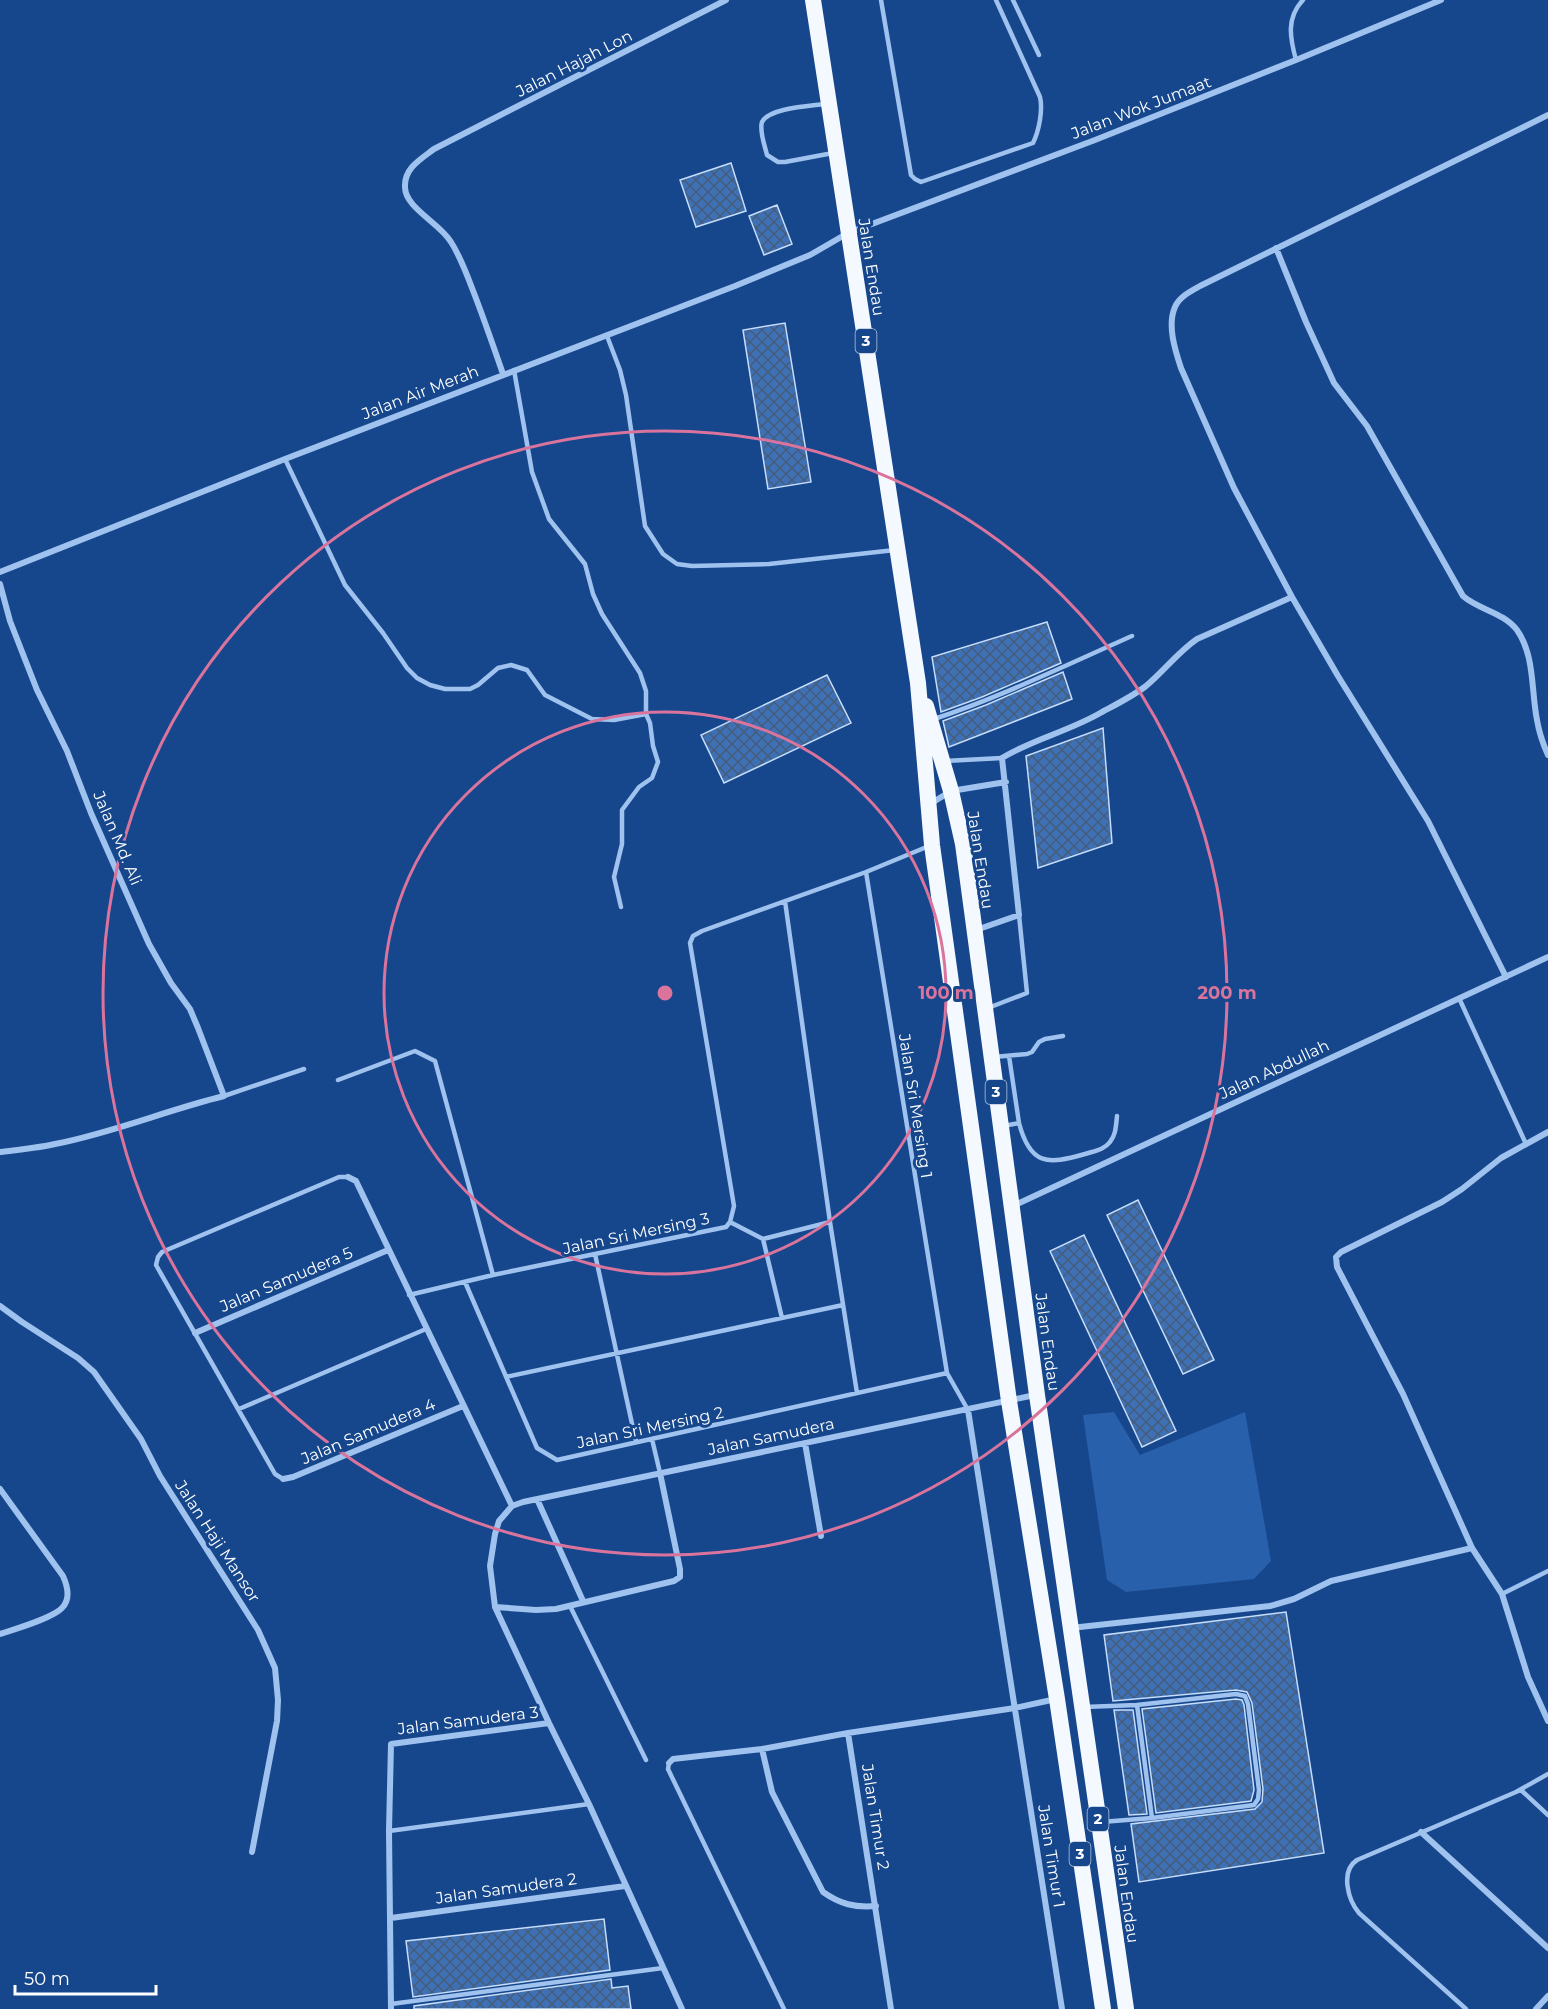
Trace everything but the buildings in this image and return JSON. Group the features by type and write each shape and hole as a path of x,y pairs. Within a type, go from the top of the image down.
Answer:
{"highway":[{"name":"Jalan Endau","path":"813,0 918,683 927,806 1009,1401 1057,1699 1103,2009"},
{"name":"Jalan Endau","path":"918,683 943,761 963,844 1036,1395 1126,2009"}],"street":[{"name":"Jalan Hajah Lon","path":"503,374 485,320 451,241 434,222 418,211 406,194 405,180 412,167 434,149 726,0"},
{"name":"Jalan Wok Jumaat","path":"848,233 1095,140 1441,0"},
{"path":"1506,977 1428,821 1338,676 1292,597 1234,488 1181,368 1172,332 1175,307 1182,297 1200,286 1548,115"},
{"name":"Jalan Air Merah","path":"0,572 810,255 848,233"},
{"path":"1276,248 1334,383 1367,426 1463,596 1492,611 1517,630 1531,666 1537,719 1548,755"},
{"name":"Jalan Md. Ali","path":"0,584 10,621 37,690 67,752 149,944 171,983 190,1009 224,1096"},
{"path":"974,931 1019,915 1002,758 1018,748 1057,734 1102,713 1145,686 1182,649 1197,639 1292,597"},
{"path":"927,806 951,791 1006,782"},
{"name":"Jalan Abdullah","path":"1011,1206 1548,957"},
{"path":"0,1152 56,1144 85,1137 224,1096"},
{"path":"1548,1132 1501,1158 1442,1202 1341,1252 1336,1257 1337,1267 1403,1394 1472,1548 1502,1594 1528,1677 1548,1721"},
{"path":"348,1177 356,1181 512,1506 500,1521 493,1545 490,1566 495,1607 682,2009"},
{"name":"Jalan Samudera 5","path":"195,1333 388,1250"},
{"name":"Jalan Haji Mansor","path":"0,1306 78,1358 94,1372 141,1439 160,1476 258,1630 274,1668 278,1700 277,1721 252,1852"},
{"name":"Jalan Samudera","path":"512,1506 1036,1395"},
{"name":"Jalan Samudera 4","path":"283,1479 293,1477 463,1406"},
{"name":"Jalan Timur 1","path":"968,1410 1062,2009"},
{"path":"805,1443 821,1536"},
{"path":"495,1607 556,1609 674,1581 680,1577 660,1473"},
{"path":"0,1490 63,1576 67,1586 67,1597 63,1607 51,1615 0,1634"},
{"path":"537,1499 583,1601"},
{"path":"1070,1628 1270,1606 1294,1599 1331,1581 1472,1548"},
{"path":"669,1763 674,1759 762,1749 848,1733 1015,1708 1057,1699"},
{"name":"Jalan Samudera 3","path":"389,1831 391,1744 549,1723"},
{"name":"Jalan Timur 2","path":"848,1733 891,2009"},
{"path":"762,1749 772,1792 823,1892 850,1906 876,1906"},
{"path":"389,1831 391,2006"},
{"path":"1420,1832 1548,1948"},
{"name":"Jalan Samudera 2","path":"391,1918 625,1886"},
{"path":"1536,2009 1548,1996"}],"lane":[{"path":"881,0 911,175 921,182 1033,143 1036,137 1042,104 1040,97 996,0"},
{"path":"1013,0 1039,55"},
{"path":"1296,60 1290,38 1290,23 1303,0"},
{"path":"830,103 773,112 762,123 761,130 767,155 778,162 835,153"},
{"path":"607,336 626,394 645,526 663,554 677,564 692,566 769,564 898,549"},
{"path":"514,370 532,472 549,519 585,564 593,594 602,614 640,673 646,691 646,714 658,762 652,778 639,787 622,810 622,844 614,877 621,907"},
{"path":"285,459 345,585 417,678 445,689 470,689 498,668 511,665 520,666 527,670 545,695 592,719 614,720 646,714"},
{"path":"931,720 966,709 1132,636"},
{"path":"943,761 1002,758"},
{"path":"857,1393 830,1222 785,901 932,845"},
{"name":"Jalan Sri Mersing 1","path":"866,872 947,1373 968,1410"},
{"name":"Jalan Sri Mersing 3","path":"410,1295 493,1275 726,1227 730,1222 734,1206 690,943 693,936 702,931 785,901"},
{"path":"985,1010 1027,993 1019,915"},
{"path":"1459,998 1526,1144"},
{"path":"991,1057 1027,1054 1032,1052 1039,1042 1063,1036"},
{"path":"338,1080 416,1051 435,1060 493,1275"},
{"path":"1009,1056 1023,1140 1033,1153 1043,1158 1064,1160 1104,1148 1111,1141 1117,1116"},
{"path":"224,1096 304,1069"},
{"path":"1000,1126 1019,1123"},
{"path":"283,1479 275,1474 156,1265 162,1252 339,1177 348,1177"},
{"path":"730,1222 764,1239 830,1222"},
{"path":"764,1239 782,1318"},
{"path":"595,1254 636,1442"},
{"name":"Jalan Sri Mersing 2","path":"465,1282 537,1448 557,1460 947,1373"},
{"path":"506,1377 843,1305"},
{"path":"239,1409 426,1329"},
{"path":"652,1439 660,1473"},
{"path":"1502,1594 1548,1571"},
{"path":"570,1606 646,1760"},
{"path":"1082,1707 1137,1705 1236,1694 1245,1696 1248,1704 1259,1790 1258,1799 1254,1805 1152,1818 1099,1822"},
{"path":"1137,1705 1152,1818"},
{"path":"669,1763 668,1769 784,2009"},
{"path":"1466,2009 1355,1908 1347,1881 1351,1863 1521,1790 1548,1774"},
{"path":"1521,1790 1548,1815"},
{"path":"389,1831 588,1804"},
{"path":"391,2006 663,1968"}],"shaded area":[{"path":"1114,1412 1140,1455 1245,1412 1271,1561 1254,1579 1126,1592 1107,1580 1083,1415"}]}
